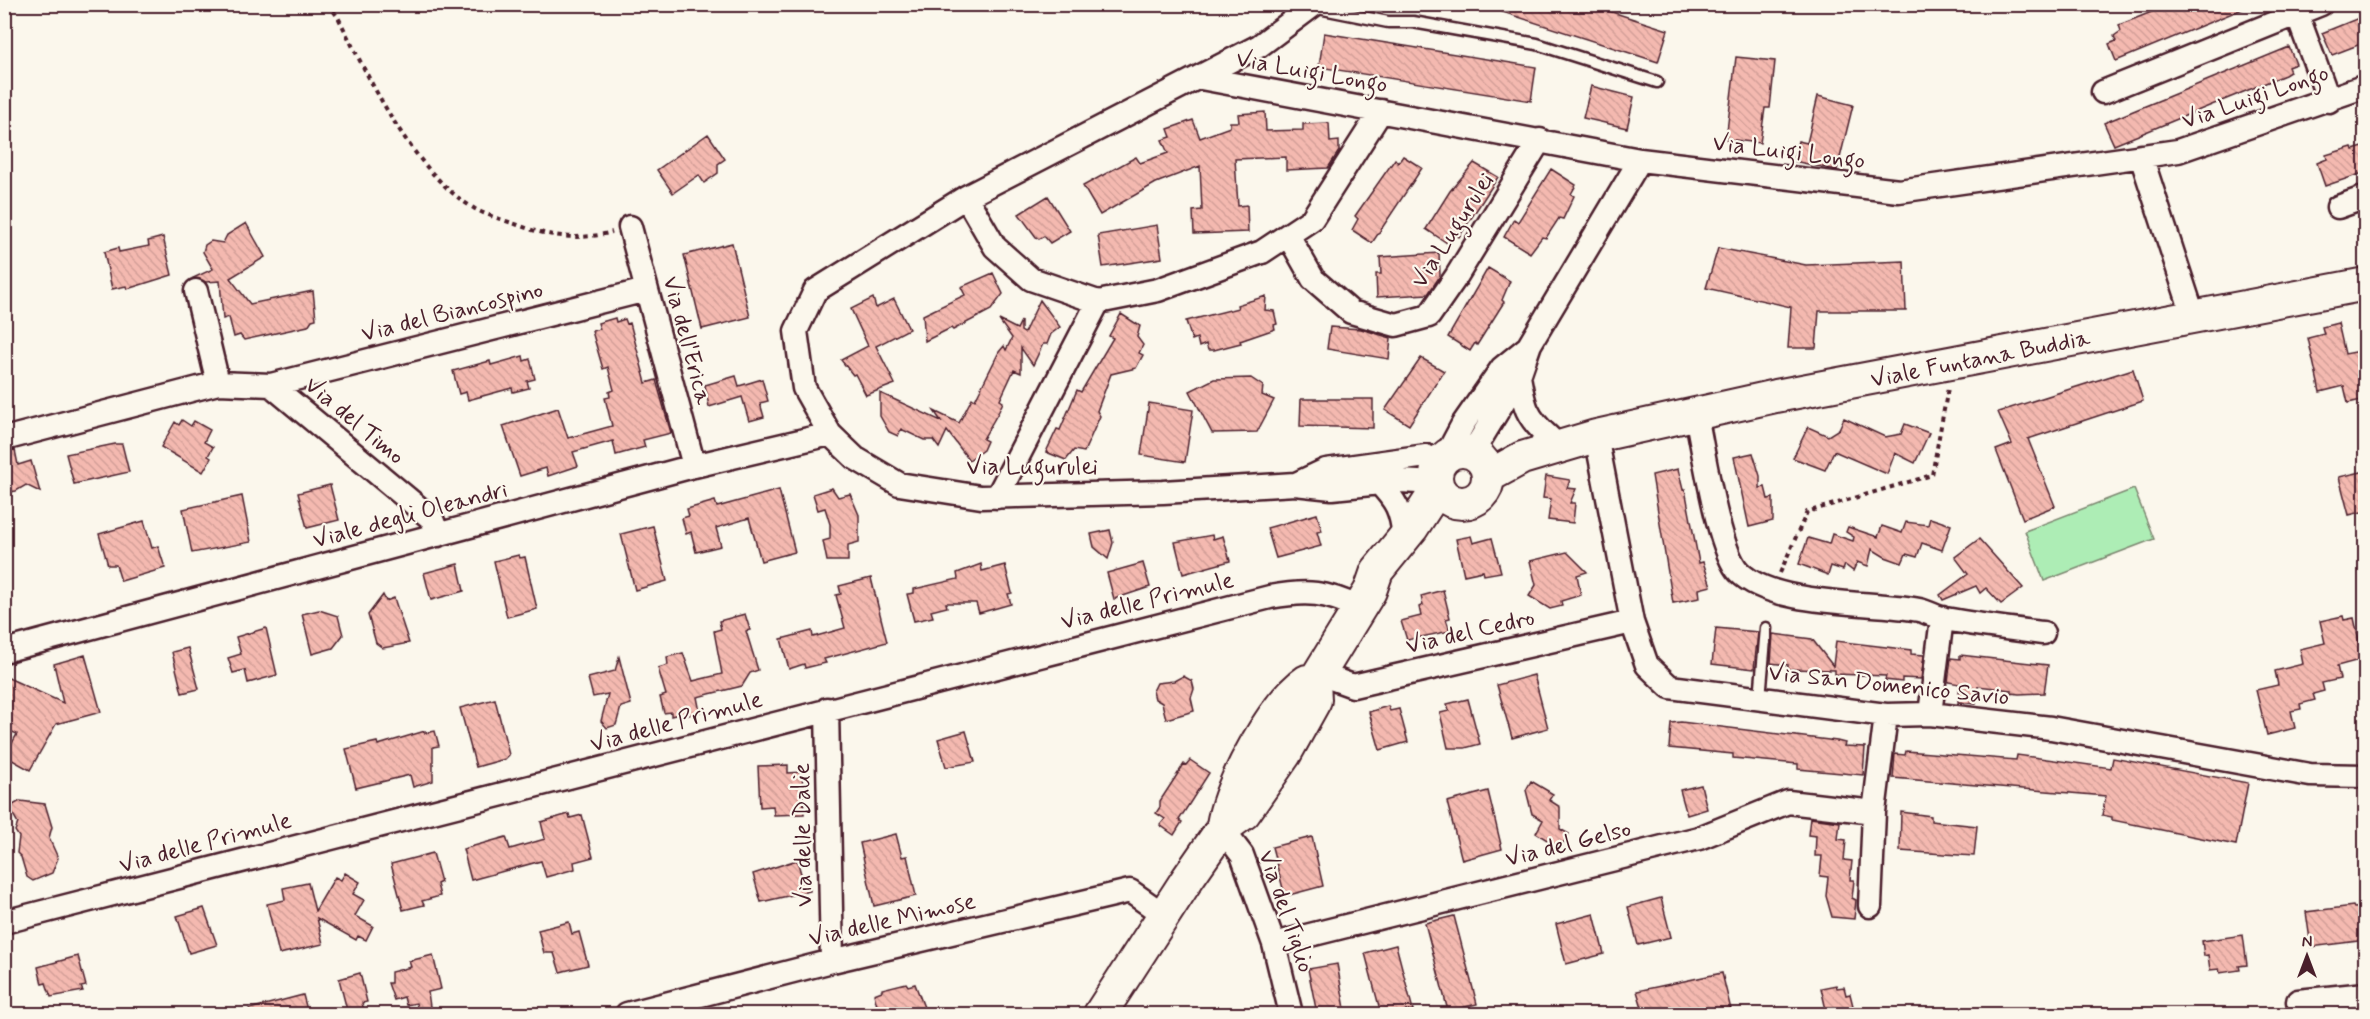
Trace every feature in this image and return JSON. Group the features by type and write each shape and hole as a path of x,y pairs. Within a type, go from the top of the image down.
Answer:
{"main road":[{"name":"Viale Funtana Buddia","path":"1457,472 1522,458 1596,436 1776,396 2366,284"},
{"name":"Viale Funtana Buddia","path":"1457,472 1550,437 1596,436"},
{"path":"1100,1014 1222,829 1227,803 1258,741 1294,690 1307,681 1317,678 1365,600 1377,571 1457,472"},
{"path":"1365,600 1395,576 1457,472"}],"street":[{"path":"2103,92 2321,4"},
{"name":"Via Lugurulei","path":"1314,6 1259,46 1201,78 966,197 815,291 796,332 804,388 830,434 855,458 899,484 981,497 1163,492 1295,484 1332,488 1457,472"},
{"path":"2297,14 2329,101"},
{"name":"Via Luigi Longo","path":"1201,78 1640,160 1899,191 2178,151 2329,101 2366,86"},
{"path":"966,197 995,247 1031,279 1098,302 1158,290 1262,252 1312,219 1381,111"},
{"name":"Via Lugurulei","path":"1288,235 1313,279 1351,312 1396,325 1429,316 1456,277 1540,140"},
{"path":"2141,156 2194,318"},
{"path":"1457,472 1519,376 1528,347 1640,160"},
{"path":"2338,207 2366,197"},
{"name":"Via dell'Erica","path":"630,227 694,466"},
{"name":"Via del Biancospino","path":"271,385 646,290"},
{"path":"196,291 218,383"},
{"path":"997,496 1098,302"},
{"path":"1457,472 1463,424 1502,368 1528,347"},
{"path":"1519,376 1526,411 1532,422 1550,437"},
{"name":"Via del Timo","path":"4,439 218,383 271,385 432,519 438,535"},
{"path":"1696,415 1724,542 1738,571 1757,584 1828,601 1920,610 1942,618 2043,633"},
{"name":"Viale degli Oleandri","path":"4,651 694,466 830,434"},
{"name":"Via San Domenico Savio","path":"1596,436 1632,622 1647,665 1670,687 1886,715 1930,714 2051,728 2310,775 2365,776"},
{"name":"Via Lugurulei","path":"1295,484 1326,470 1426,456 1457,472"},
{"path":"1378,482 1395,500 1402,516 1404,537"},
{"name":"Via delle Primule","path":"4,922 1270,597 1302,591 1365,600"},
{"path":"1930,714 1942,618"},
{"name":"Via del Cedro","path":"1317,678 1353,686 1632,622"},
{"name":"Via delle Dalie","path":"827,709 831,961"},
{"path":"1870,906 1874,812 1886,715"},
{"name":"Via del Gelso","path":"1274,944 1699,838 1788,802 1874,812"},
{"name":"Via del Tiglio","path":"1222,829 1242,855 1274,944 1291,1014"},
{"name":"Via delle Mimose","path":"627,1014 831,961 1130,891 1164,915"},
{"path":"2298,1001 2366,994"}],"lane":[{"path":"1314,6 1388,22 1413,22 1537,44 1657,82"},
{"path":"1760,698 1766,628"}],"path":[{"path":"328,4 338,17 392,118 438,178 475,208 543,235 591,238 630,227"},
{"path":"1773,589 1807,512 1932,474 1953,363"}],"green space":[{"path":"2134,489 2154,539 2044,581 2025,531"}],"building":[{"path":"1490,4 1587,4 1668,30 1658,62 1490,8"},
{"path":"2158,4 2252,5 2116,61 2109,44 2116,41 2114,36 2121,31 2119,25 2159,9"},
{"path":"2366,15 2366,42 2332,55 2322,33"},
{"path":"1324,33 1536,67 1531,101 1319,67"},
{"path":"2289,47 2296,64 2288,67 2290,72 2285,75 2114,145 2104,123"},
{"path":"1736,57 1775,61 1770,108 1765,108 1760,143 1726,139"},
{"path":"1591,86 1634,97 1627,128 1583,118"},
{"path":"1818,96 1853,105 1837,170 1793,161 1798,141 1807,143"},
{"path":"1265,112 1266,131 1303,130 1303,124 1329,123 1330,142 1339,141 1339,151 1328,168 1286,170 1286,157 1235,159 1238,206 1247,205 1248,232 1194,234 1193,211 1202,210 1200,166 1156,183 1100,215 1083,186 1136,157 1140,163 1168,153 1162,140 1171,137 1168,129 1193,120 1200,138 1230,127 1230,122 1239,122 1238,114"},
{"path":"708,134 725,159 718,164 718,173 704,183 699,175 673,193 657,170"},
{"path":"2366,146 2366,172 2325,186 2317,163 2327,159 2326,155 2352,147 2353,150"},
{"path":"1403,156 1422,168 1372,243 1352,230 1358,219 1355,216 1395,159 1398,163"},
{"path":"1474,163 1498,177 1459,237 1453,233 1447,243 1426,229 1450,191"},
{"path":"1551,169 1576,185 1571,194 1574,196 1563,219 1559,218 1546,238 1542,237 1530,253 1504,237 1514,219 1518,222"},
{"path":"1048,196 1070,231 1050,243 1044,236 1039,239 1036,237 1019,214"},
{"path":"246,223 265,257 230,278 250,304 313,291 316,319 312,320 308,326 244,340 240,335 234,337 229,317 223,319 220,281 206,282 193,278 213,269 203,252 205,245 211,241 223,243 227,235"},
{"path":"1157,225 1162,258 1103,267 1098,235"},
{"path":"163,237 172,275 127,289 126,286 112,289 104,252 118,248 119,252 149,246 148,241"},
{"path":"732,243 750,317 702,329 684,255"},
{"path":"1718,248 1806,265 1904,261 1906,311 1819,311 1816,348 1788,348 1791,307 1706,288"},
{"path":"1439,253 1440,276 1428,294 1377,297 1376,274 1381,274 1380,257"},
{"path":"1488,268 1510,281 1502,300 1504,302 1477,345 1475,343 1470,351 1448,337"},
{"path":"993,273 1003,294 991,310 953,330 951,328 925,341 923,315 965,295 961,287"},
{"path":"1266,296 1265,310 1274,311 1277,324 1274,325 1275,329 1240,341 1241,343 1214,350 1208,350 1206,344 1199,347 1197,338 1192,340 1186,321 1238,308 1237,305"},
{"path":"873,298 876,308 894,299 909,329 876,346 895,384 866,395 855,374 853,375 841,360 868,346 851,309"},
{"path":"1040,300 1060,327 1051,334 1047,344 1043,344 1033,365 1021,348 1021,373 1014,370 1000,400 1003,402 999,411 983,439 987,441 983,450 969,460 947,431 939,448 933,440 924,440 901,429 898,436 889,432 880,416 880,393 941,421 934,411 959,423 972,398 975,400 999,352 1004,346 1006,350 1012,338 999,320 1017,329 1021,321 1021,331 1024,333"},
{"path":"1121,314 1140,326 1137,337 1143,345 1139,353 1143,355 1136,368 1111,374 1097,411 1100,416 1084,452 1074,450 1066,460 1046,452 1057,429 1060,430 1077,390 1081,392 1113,338 1109,336"},
{"path":"615,318 616,322 625,319 627,324 630,323 646,383 656,380 671,433 643,440 645,447 616,455 613,441 573,452 578,466 548,476 546,468 520,476 503,426 558,408 568,438 612,426 605,398 610,397 609,392 614,390 608,367 603,369 592,331 600,329 598,323"},
{"path":"2338,323 2345,354 2366,350 2366,399 2348,403 2344,386 2320,392 2308,338 2324,334 2322,327"},
{"path":"1330,327 1361,329 1391,338 1389,359 1327,349"},
{"path":"523,356 524,361 530,359 535,379 527,381 529,388 513,392 512,388 468,400 466,392 459,394 453,371 490,361 491,365"},
{"path":"1421,358 1444,371 1409,425 1385,410"},
{"path":"2133,369 2143,401 2028,439 2055,506 2023,519 1996,450 2012,444 1998,412"},
{"path":"736,376 739,386 762,379 768,401 760,403 764,417 749,421 742,397 709,407 705,385"},
{"path":"1251,378 1263,386 1262,395 1274,400 1257,432 1212,433 1190,391 1214,379"},
{"path":"1301,399 1373,399 1373,428 1300,426"},
{"path":"1149,403 1193,410 1185,462 1141,455"},
{"path":"1844,418 1885,437 1901,434 1905,424 1929,433 1915,463 1895,453 1887,474 1834,451 1825,470 1793,458 1808,427 1828,436 1839,429"},
{"path":"182,420 191,426 194,421 210,430 204,442 213,447 208,456 211,458 203,472 161,447 175,422 179,425"},
{"path":"122,444 129,472 74,484 66,454"},
{"path":"15,450 18,465 31,461 40,492 26,485 16,491 4,493 4,452"},
{"path":"1753,453 1760,476 1760,488 1765,487 1768,499 1773,498 1773,521 1749,527 1734,457"},
{"path":"1678,469 1683,490 1685,489 1699,563 1703,562 1711,586 1699,589 1700,598 1673,603 1652,475"},
{"path":"2366,471 2366,511 2349,515 2339,477"},
{"path":"1546,476 1570,480 1567,488 1576,489 1570,503 1575,503 1573,523 1548,520 1551,499 1543,498"},
{"path":"330,485 339,520 307,528 298,493"},
{"path":"832,488 838,497 850,494 859,515 859,542 848,545 848,561 827,561 823,541 830,539 830,524 825,508 818,510 813,494"},
{"path":"779,490 795,552 761,561 749,518 716,528 721,546 696,552 691,532 686,534 682,518 689,516 687,509 715,501 717,507"},
{"path":"242,496 251,542 192,553 183,509"},
{"path":"1317,514 1322,531 1317,532 1321,546 1276,558 1267,528"},
{"path":"1930,518 1951,525 1942,550 1922,543 1917,557 1906,554 1902,563 1872,549 1868,566 1857,562 1853,571 1845,565 1843,570 1831,566 1828,575 1799,564 1808,538 1829,544 1832,534 1853,541 1854,537 1846,532 1848,527 1878,537 1882,526 1902,533 1906,522 1928,525"},
{"path":"144,521 152,548 158,546 165,568 121,581 116,565 108,565 99,534"},
{"path":"653,526 667,581 635,590 621,534"},
{"path":"1110,530 1113,543 1108,559 1094,547 1091,534"},
{"path":"1212,535 1213,539 1223,536 1230,561 1183,574 1175,542"},
{"path":"1471,536 1473,543 1492,538 1501,572 1484,575 1483,571 1464,575 1456,539"},
{"path":"1979,539 2023,588 2001,604 1986,588 1980,593 1976,586 1943,600 1940,595 1968,574 1955,557"},
{"path":"1567,552 1587,572 1577,575 1581,595 1561,601 1562,606 1550,609 1529,596 1536,585 1530,561"},
{"path":"519,555 520,558 525,557 537,609 507,617 494,561"},
{"path":"1143,563 1150,587 1114,599 1107,573"},
{"path":"458,564 464,591 431,600 424,573"},
{"path":"981,564 982,571 1005,565 1012,593 1008,594 1011,604 979,613 976,603 946,603 947,607 931,611 933,617 914,621 907,594 914,593 914,589 958,579 957,573"},
{"path":"871,578 887,642 824,659 826,663 805,668 804,664 789,669 781,639 812,631 813,637 845,628 836,595 841,594 839,586"},
{"path":"1443,590 1450,618 1446,619 1450,631 1407,640 1401,621 1421,616 1419,607 1423,605 1421,596"},
{"path":"383,595 386,601 394,598 409,643 383,648 376,643 368,615"},
{"path":"319,610 338,616 343,635 333,648 312,654 302,614"},
{"path":"745,614 750,630 746,631 758,670 750,673 742,686 697,697 700,712 680,717 679,714 671,716 671,712 664,713 660,697 666,695 658,668 668,665 667,657 683,653 693,681 722,674 714,631 721,629 719,621"},
{"path":"2343,616 2344,620 2354,618 2363,659 2337,666 2340,679 2322,683 2324,691 2313,694 2315,700 2300,704 2301,709 2291,711 2295,728 2267,735 2256,690 2278,685 2275,671 2303,664 2300,649 2325,643 2320,621"},
{"path":"266,628 277,675 248,683 245,670 233,673 228,658 241,654 236,637"},
{"path":"1716,628 1758,632 1754,669 1712,664"},
{"path":"1773,634 1812,639 1833,666 1836,641 1911,650 1911,654 1924,655 1921,679 1902,678 1902,682 1885,680 1886,676 1835,674 1835,670 1788,669 1788,665 1771,663"},
{"path":"188,648 199,689 182,693 172,652"},
{"path":"85,655 101,712 56,724 30,770 5,756 17,734 10,731 11,720 4,716 4,676 63,703 54,664"},
{"path":"1960,655 2048,665 2044,693 2019,694 2011,693 2011,690 1978,686 1976,704 1958,702 1960,684 1948,682 1951,658 1960,659"},
{"path":"619,657 631,704 621,707 616,725 607,728 601,721 608,694 593,697 588,678 615,671"},
{"path":"1534,675 1548,728 1512,738 1497,685"},
{"path":"1183,676 1192,681 1194,689 1191,698 1194,711 1166,719 1162,703 1155,699 1153,691 1157,683 1174,681"},
{"path":"495,699 509,755 505,759 476,767 460,708"},
{"path":"1468,699 1480,744 1465,748 1448,748 1440,713 1449,711 1447,704"},
{"path":"1388,706 1390,711 1399,709 1408,742 1380,750 1369,712"},
{"path":"1681,722 1837,741 1845,743 1844,746 1865,747 1863,775 1798,769 1798,764 1733,758 1733,754 1669,748 1671,723"},
{"path":"425,731 425,733 435,731 439,746 433,747 433,781 413,787 410,775 356,788 346,749 377,742 378,745"},
{"path":"966,731 975,762 946,767 938,739"},
{"path":"1906,751 2016,760 2017,755 2111,768 2113,758 2248,783 2236,845 2112,820 2112,817 2102,815 2106,796 1893,778 1895,754 1905,755"},
{"path":"1190,760 1209,773 1179,820 1182,822 1174,835 1160,825 1165,819 1156,813 1160,807 1160,801 1184,764 1186,765"},
{"path":"788,765 788,773 802,772 804,814 774,815 773,806 760,807 758,766"},
{"path":"1531,781 1553,794 1549,800 1560,807 1560,829 1569,834 1562,845 1555,845 1536,833 1543,820 1532,814 1526,790"},
{"path":"1701,785 1707,809 1687,815 1680,790"},
{"path":"1488,791 1502,849 1462,860 1447,802"},
{"path":"20,801 45,804 52,827 49,838 58,858 52,873 33,881 27,877 21,857 17,853 19,837 15,831 18,823 11,811 13,805"},
{"path":"1901,812 1931,816 1931,821 1977,826 1974,856 1900,851"},
{"path":"569,814 570,818 582,815 593,857 574,862 575,869 546,877 541,861 471,880 463,849 506,837 510,849 545,839 541,822"},
{"path":"1810,818 1840,822 1838,839 1846,840 1844,860 1852,861 1850,880 1854,880 1852,898 1856,900 1854,919 1832,917 1826,896 1828,877 1820,876 1822,856 1815,856 1816,836 1808,835"},
{"path":"896,834 902,857 907,856 916,896 874,906 860,843"},
{"path":"1312,837 1323,886 1285,896 1272,847"},
{"path":"433,853 441,882 437,884 440,896 422,901 424,905 403,910 391,864"},
{"path":"797,860 802,877 806,876 810,891 761,902 753,874"},
{"path":"345,873 360,882 353,894 364,900 355,916 373,926 366,940 358,936 356,940 317,918 323,944 279,954 267,904 285,900 283,888 308,883 315,911 335,877 341,880"},
{"path":"1661,898 1671,937 1638,945 1628,907"},
{"path":"2353,906 2354,908 2366,907 2366,940 2311,947 2306,912"},
{"path":"204,908 217,945 189,953 177,916"},
{"path":"1594,914 1604,954 1566,964 1556,924"},
{"path":"1454,916 1477,1004 1448,1011 1425,923"},
{"path":"569,922 572,934 579,932 588,965 560,972 554,953 544,953 538,930"},
{"path":"2243,935 2247,965 2239,966 2240,970 2220,973 2219,969 2210,970 2208,955 2204,956 2202,941"},
{"path":"1396,945 1413,1010 1381,1014 1365,953"},
{"path":"433,955 441,989 428,992 431,1014 419,1014 416,1003 406,1005 404,997 394,1000 388,983 391,983 391,972 411,967 409,961"},
{"path":"78,956 86,986 81,987 83,991 51,997 46,983 42,984 38,967"},
{"path":"1337,964 1346,1014 1317,1014 1308,969"},
{"path":"360,973 367,1002 362,1003 365,1014 348,1014 339,979"},
{"path":"1722,973 1732,1014 1644,1014 1637,991"},
{"path":"906,983 908,986 915,984 925,1010 916,1012 917,1014 879,1014 874,994 882,989"},
{"path":"1836,985 1837,988 1844,987 1846,995 1850,994 1855,1014 1827,1014 1821,988"},
{"path":"303,995 308,1014 250,1014 249,1009"}]}
